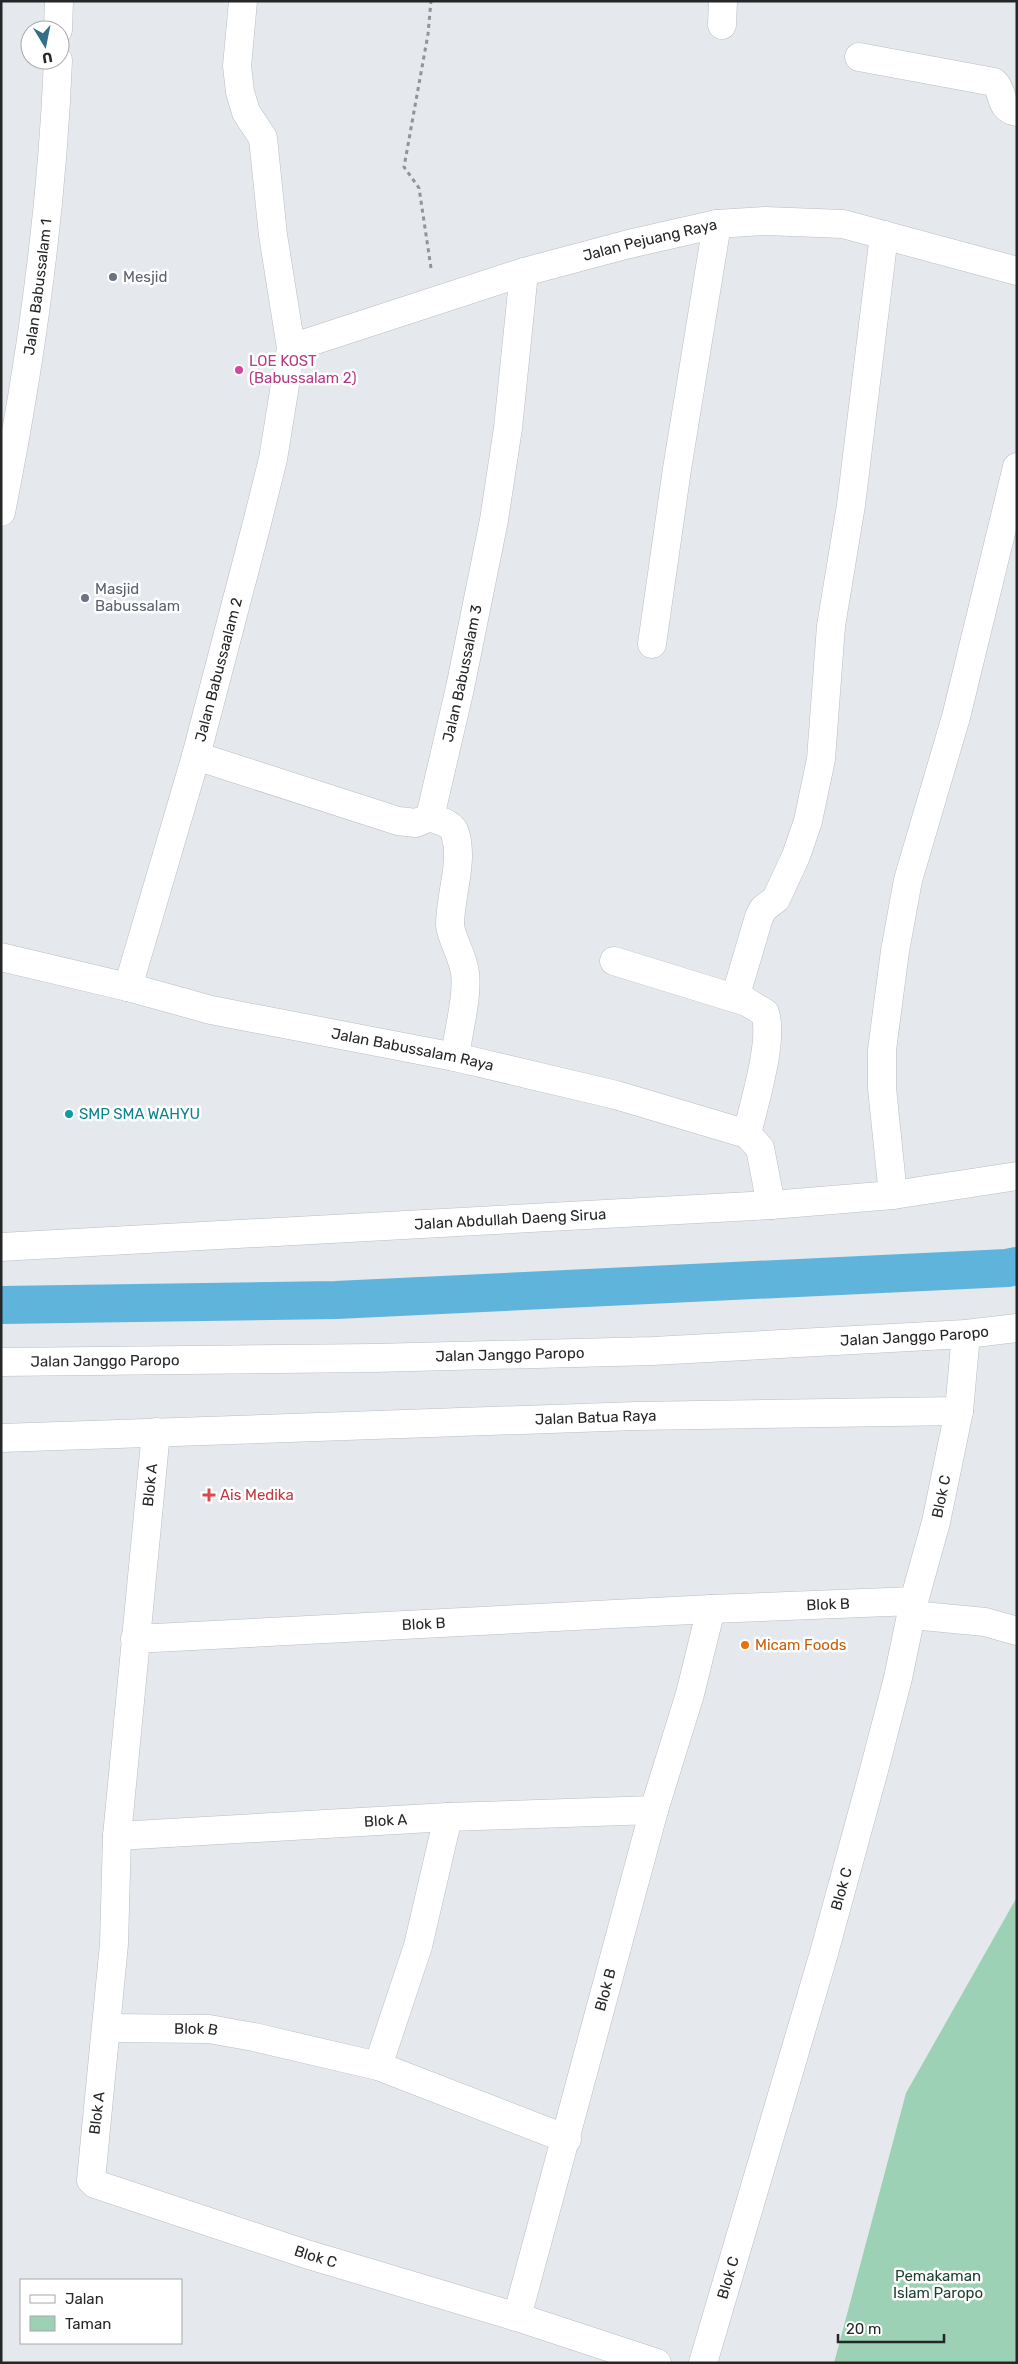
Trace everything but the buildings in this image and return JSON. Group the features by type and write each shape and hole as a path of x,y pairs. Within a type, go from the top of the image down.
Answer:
{"street":[{"path":"58,20 59,1"},
{"name":"Jalan Babussaalam 2","path":"128,987 196,756 273,459 291,348 273,235 263,138 246,112 240,92 238,66 243,1"},
{"path":"860,57 994,82 999,87 1004,105 1011,111 1017,112"},
{"name":"Jalan Babussalam 1","path":"1,512 20,421 46,239 54,147 58,70"},
{"name":"Jalan Pejuang Raya","path":"291,348 524,272 629,244 717,224 764,221 843,224 1017,271"},
{"path":"652,644 717,224"},
{"path":"735,998 759,917 763,909 776,898 796,856 808,821 821,759 831,626 850,505 884,235"},
{"name":"Jalan Babussalam 3","path":"430,817 460,688 494,520 508,428 524,272"},
{"path":"893,1195 882,1088 882,1050 897,942 908,880 956,717 1017,467"},
{"path":"196,756 398,821 416,823 430,817 450,825 455,831 457,841 451,930 462,959 466,980 454,1057"},
{"name":"Jalan Babussalam Raya","path":"1,957 128,987 211,1010 454,1057 616,1095 748,1134"},
{"path":"614,961 735,998 761,1009 765,1013 769,1026 748,1134 760,1148 771,1205"},
{"name":"Jalan Abdullah Daeng Sirua","path":"1,1247 771,1205 893,1195 1017,1176"},
{"name":"Jalan Janggo Paropo","path":"1,1362 374,1358 653,1351 966,1334 1017,1328"},
{"path":"959,1411 966,1334"},
{"name":"Jalan Batua Raya","path":"1,1438 636,1416 959,1411"},
{"name":"Blok C","path":"703,2363 824,1953 896,1688 913,1608 936,1522 959,1411"},
{"name":"Blok A","path":"91,2180 114,1944 117,1836 156,1432"},
{"name":"Blok B","path":"135,1639 711,1609 913,1608 985,1622 1017,1631"},
{"name":"Blok B","path":"517,2317 567,2139 654,1810 690,1694 711,1609"},
{"name":"Blok A","path":"117,1836 448,1817 654,1810"},
{"path":"378,2066 418,1946 448,1817"},
{"name":"Blok B","path":"107,2028 209,2029 254,2036 378,2066 567,2139"},
{"name":"Blok C","path":"91,2180 95,2184 306,2254 517,2317 657,2363"}],"path":[{"path":"431,1 428,34 404,167 419,188 435,300"}],"green space":[{"name":"Pemakaman Islam Paropo","path":"1017,1897 1017,2363 834,2363 906,2093"}],"waterway":[{"path":"1,1305 336,1300 1017,1266"}],"place":[{"name":"Mesjid","path":"113,277"},
{"name":"LOE KOST (Babussalam 2)","path":"239,370"},
{"name":"Masjid Babussalam","path":"85,598"},
{"name":"SMP SMA WAHYU","path":"69,1114"},
{"name":"Ais Medika","path":"209,1495"},
{"name":"Micam Foods","path":"745,1645"}]}
